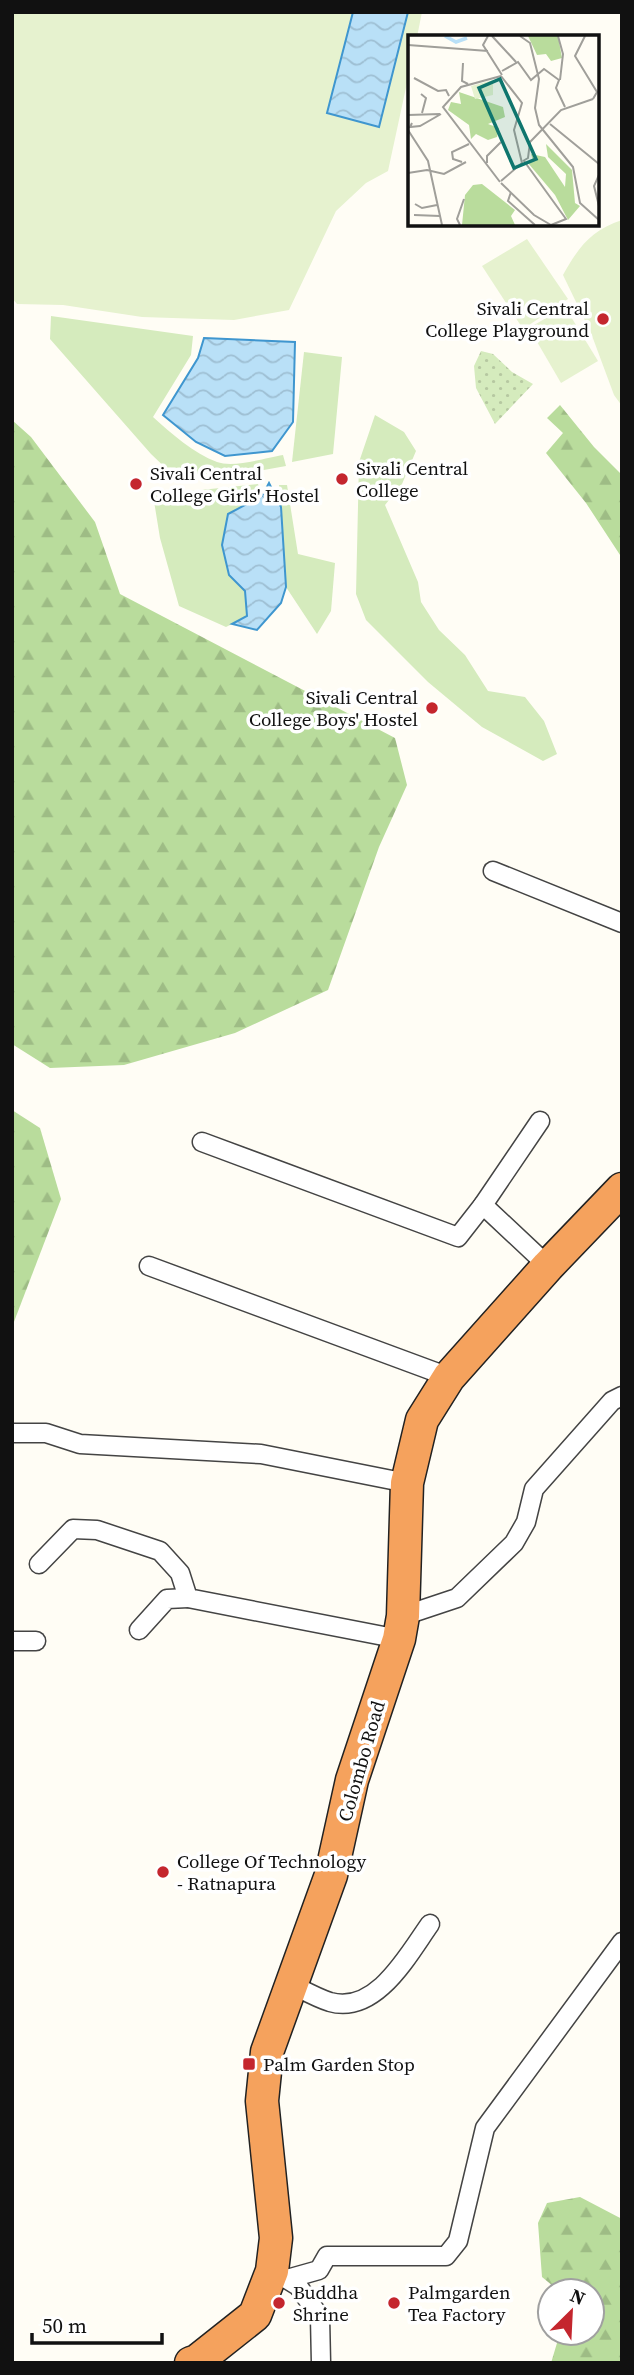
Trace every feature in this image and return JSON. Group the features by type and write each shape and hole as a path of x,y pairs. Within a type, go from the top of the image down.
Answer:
{"highway":[{"name":"Colombo Road","path":"191,2363 255,2315 279,2275 262,2101 267,2052 331,1875 352,1780 401,1627 407,1483 422,1420 449,1377 548,1266 622,1189"}],"street":[{"path":"493,871 622,923"},
{"path":"202,1142 458,1237 540,1121"},
{"path":"483,1205 548,1266"},
{"path":"149,1266 449,1377"},
{"path":"139,1630 167,1600 188,1598 401,1627 457,1598 514,1543 526,1522 534,1489 612,1401 622,1396"},
{"path":"12,1433 46,1433 80,1444 261,1454 407,1483"},
{"path":"39,1564 74,1529 97,1530 160,1551 180,1573 188,1598"},
{"path":"12,1641 36,1641"},
{"path":"291,1984 332,2003 359,2002 393,1977 430,1924"},
{"path":"279,2275 319,2270 327,2256 446,2256 458,2241 485,2128 622,1942"},
{"path":"279,2275 299,2286 320,2317 321,2363"}],"green space":[{"path":"12,12 422,12 417,35 408,35 408,78 388,171 366,183 336,211 289,310 234,320 142,317 63,305 17,304 12,298"},
{"name":"Sivali Central College Playground","path":"622,220 622,406 614,395 591,333 563,275 586,241 602,229"},
{"path":"527,239 568,299 523,329 482,266"},
{"path":"565,307 598,361 561,383 529,328"},
{"path":"51,316 193,336 191,355 153,417 191,448 217,462 241,463 283,455 286,466 253,472 173,475 151,454 50,339"},
{"path":"481,351 493,354 512,372 533,384 495,424 476,388 474,366"},
{"path":"304,352 342,357 333,454 292,462"},
{"path":"560,405 594,447 622,475 622,558 586,503 546,453 563,433 547,418"},
{"path":"375,415 404,432 416,451 402,484 385,505 418,582 421,602 439,630 465,655 488,691 525,697 544,721 557,754 543,761 482,727 428,682 366,620 356,594 359,462"},
{"path":"12,420 31,437 95,522 120,594 395,738 407,785 379,847 328,990 235,1033 124,1065 50,1068 12,1044"},
{"path":"258,484 262,496 228,514 222,545 229,575 245,591 248,616 226,627 179,606 160,538 153,495"},
{"path":"279,485 287,485 298,554 335,563 331,611 317,634 286,587"},
{"path":"12,1110 40,1128 61,1199 12,1327"},
{"path":"580,2197 622,2219 622,2363 551,2363 556,2347 606,2347 606,2277 542,2277 538,2223 547,2203"}],"water":[{"path":"353,12 408,12 379,127 327,113"},
{"path":"204,338 295,342 293,422 272,451 225,456 196,442 163,415 198,358"},
{"path":"269,483 281,507 286,587 281,603 257,630 232,624 247,616 245,591 229,575 222,545 228,514 262,496"}],"place":[{"name":"Sivali Central College Playground","path":"603,319"},
{"name":"Sivali Central College","path":"342,479"},
{"name":"Sivali Central College Girls' Hostel","path":"136,484"},
{"name":"Sivali Central College Boys' Hostel","path":"432,708"},
{"name":"College Of Technology - Ratnapura","path":"163,1872"},
{"name":"Palm Garden Stop","path":"249,2064"},
{"name":"Buddha Shrine","path":"279,2303"},
{"name":"Palmgarden Tea Factory","path":"394,2303"}]}
